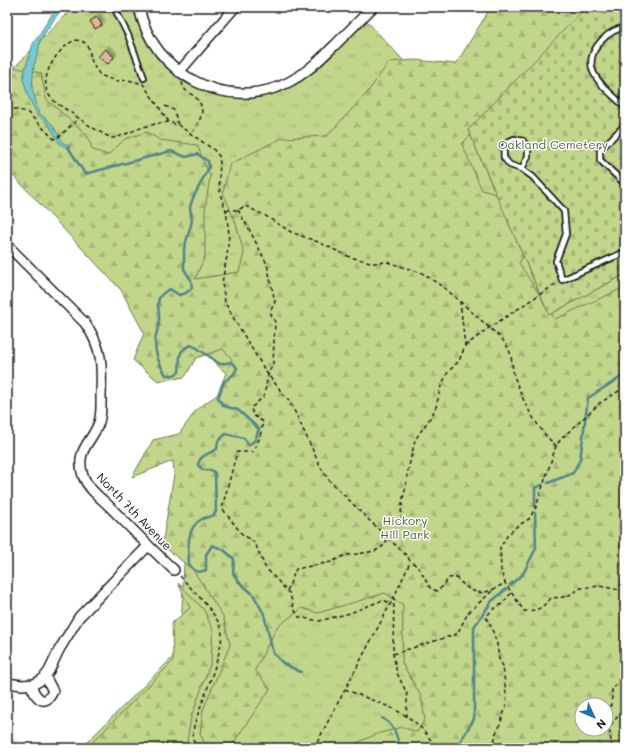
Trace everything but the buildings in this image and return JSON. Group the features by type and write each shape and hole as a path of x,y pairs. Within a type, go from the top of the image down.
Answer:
{"street":[{"path":"139,7 145,29 160,54 181,73 204,86 232,93 247,93 275,88 288,83 312,67 372,7"},
{"path":"181,73 235,7"},
{"name":"North 7th Avenue","path":"7,244 85,323 97,344 102,362 101,415 94,433 83,450 81,458 83,476 90,487 148,546 174,570"},
{"path":"7,683 31,685 38,682 45,676 79,617 148,546"},
{"path":"31,685 37,698 46,700 51,696 53,691 45,676"}],"lane":[{"path":"114,7 128,35 144,78"},
{"path":"625,28 608,33 591,56 590,66 596,78 625,107"},
{"path":"625,125 600,150 600,160 625,184"},
{"path":"522,169 528,156 528,148 523,141 514,139 507,142 503,149 504,158 510,165 522,169 533,177 564,211 566,234 556,261 562,280 625,252"}],"path":[{"path":"148,85 128,80 114,82 100,75 90,57 90,50 84,42 77,40 73,41 54,59 46,75 45,84 48,94 55,102 78,119 97,131 112,138 152,125 169,122 178,125 214,150 220,163 220,194 226,210 230,234 222,283 225,302 268,375 279,388 281,393 288,399 321,468 329,480 405,553 410,561 419,569 431,590 436,591 445,584 449,578 455,577 467,589 475,592 494,589"},
{"path":"181,73 183,86 186,91 197,99 203,112 191,135"},
{"path":"143,84 169,122"},
{"path":"165,106 174,110 178,125"},
{"path":"7,107 27,112 54,139 60,136 78,119"},
{"path":"226,210 238,210 245,206 255,210 290,232 318,242 350,257 374,263 387,262 422,273 446,289 509,346 514,374 529,411 546,437 556,446"},
{"path":"238,210 267,264 270,275 275,302 270,312 275,322 273,362 268,375 264,396 251,408 253,415 263,422 260,437 253,452 237,452 222,508 241,533 254,543 265,567 290,594 294,609 299,617 319,621 350,613 383,600 390,603"},
{"path":"465,346 489,328 562,280"},
{"path":"287,591 296,569 331,562 346,555 375,551 382,547 402,520 401,513 403,498 415,440 432,415 436,407 441,386 448,372 459,361 465,346 460,302"},
{"path":"625,387 600,403 560,439 556,446 536,507 529,519 517,526 506,536 500,548 501,570 505,583 524,611 533,611 541,608 551,598 566,597 581,588 599,586 625,591"},
{"path":"314,748 394,597 410,561"},
{"path":"174,570 212,613 222,630 220,651 194,725 193,734 196,748"},
{"path":"393,654 457,634 468,613 494,589 505,583"},
{"path":"493,748 496,733 507,703 503,666 498,659 496,639 486,617 492,610 502,604 511,593"},
{"path":"394,597 393,654 397,673 407,694 407,717"},
{"path":"612,697 612,689 620,682 625,670"},
{"path":"345,689 369,698 407,717 416,723 428,736 436,748"},
{"path":"614,722 625,709"},
{"path":"610,737 612,748"}],"shaded area":[{"path":"7,737 17,739 22,748 7,748"}],"green space":[{"name":"Hickory Hill Park","path":"73,7 139,7 145,29 156,57 176,76 189,85 204,86 232,93 288,83 363,17 468,130 549,315 625,274 625,748 81,748 180,650 190,432 238,385 7,161 7,75"},
{"name":"Hickory Hill Park","path":"491,7 595,7 462,144 482,190 526,203 536,231 519,263 555,319 625,287 625,748 345,748 377,734 402,727 417,732 425,719 421,696 402,663 403,605 385,593 318,613 302,608 277,627 255,670 270,689 232,745 220,748 207,748 200,734 203,710 230,645 223,616 193,570 162,545 174,475 173,461 132,477 153,440 179,434 197,409 217,395 232,359 223,349 196,358 185,377 158,381 133,360 144,333 121,290 7,169 7,66 41,73 46,99 86,134 93,150 108,155 125,139 147,132 160,140 197,145 210,176 205,210 205,256 195,279 239,272 244,253 236,224 223,192 230,164 282,138 327,136 367,93 389,62 415,60 456,64"},
{"name":"Oakland Cemetery","path":"586,7 625,7 625,274 549,315 468,130"},
{"path":"178,583 204,610 213,630 211,662 191,718 187,741 191,748 83,748 90,745 173,661 172,623 190,608"}],"water":[{"path":"55,7 62,8 40,40 34,65 32,88 39,113 52,124 63,143 70,146 69,149 60,144 49,125 37,114 28,96 23,79 33,44"}],"waterway":[{"path":"68,147 85,174 171,151 186,157 197,154 208,161 209,167 190,207 192,221 184,249 184,269 191,280 192,288 186,293 179,295 170,289 164,292 159,299 159,321 155,346 160,364 166,375 174,375 179,372 181,352 186,347 191,345 220,364 230,362 233,363 237,368 234,374 224,382 218,398 224,406 238,410 259,429 255,440 249,445 244,438 226,434 218,441 217,449 203,456 199,461 198,465 203,470 211,470 215,473 216,511 214,515 202,519 193,527 189,539 189,564 196,571 200,572 206,570 206,555 212,545 224,550 234,559 233,573 239,582 253,594 264,614 273,653 284,664 301,672"},
{"path":"548,483 573,473 580,460 588,398 621,377 625,370"},
{"path":"535,506 535,488 542,485"},
{"path":"510,585 523,574 536,548 535,513"},
{"path":"456,748 474,719 474,627 492,601 506,589"},
{"path":"382,718 392,727 400,748"}]}
